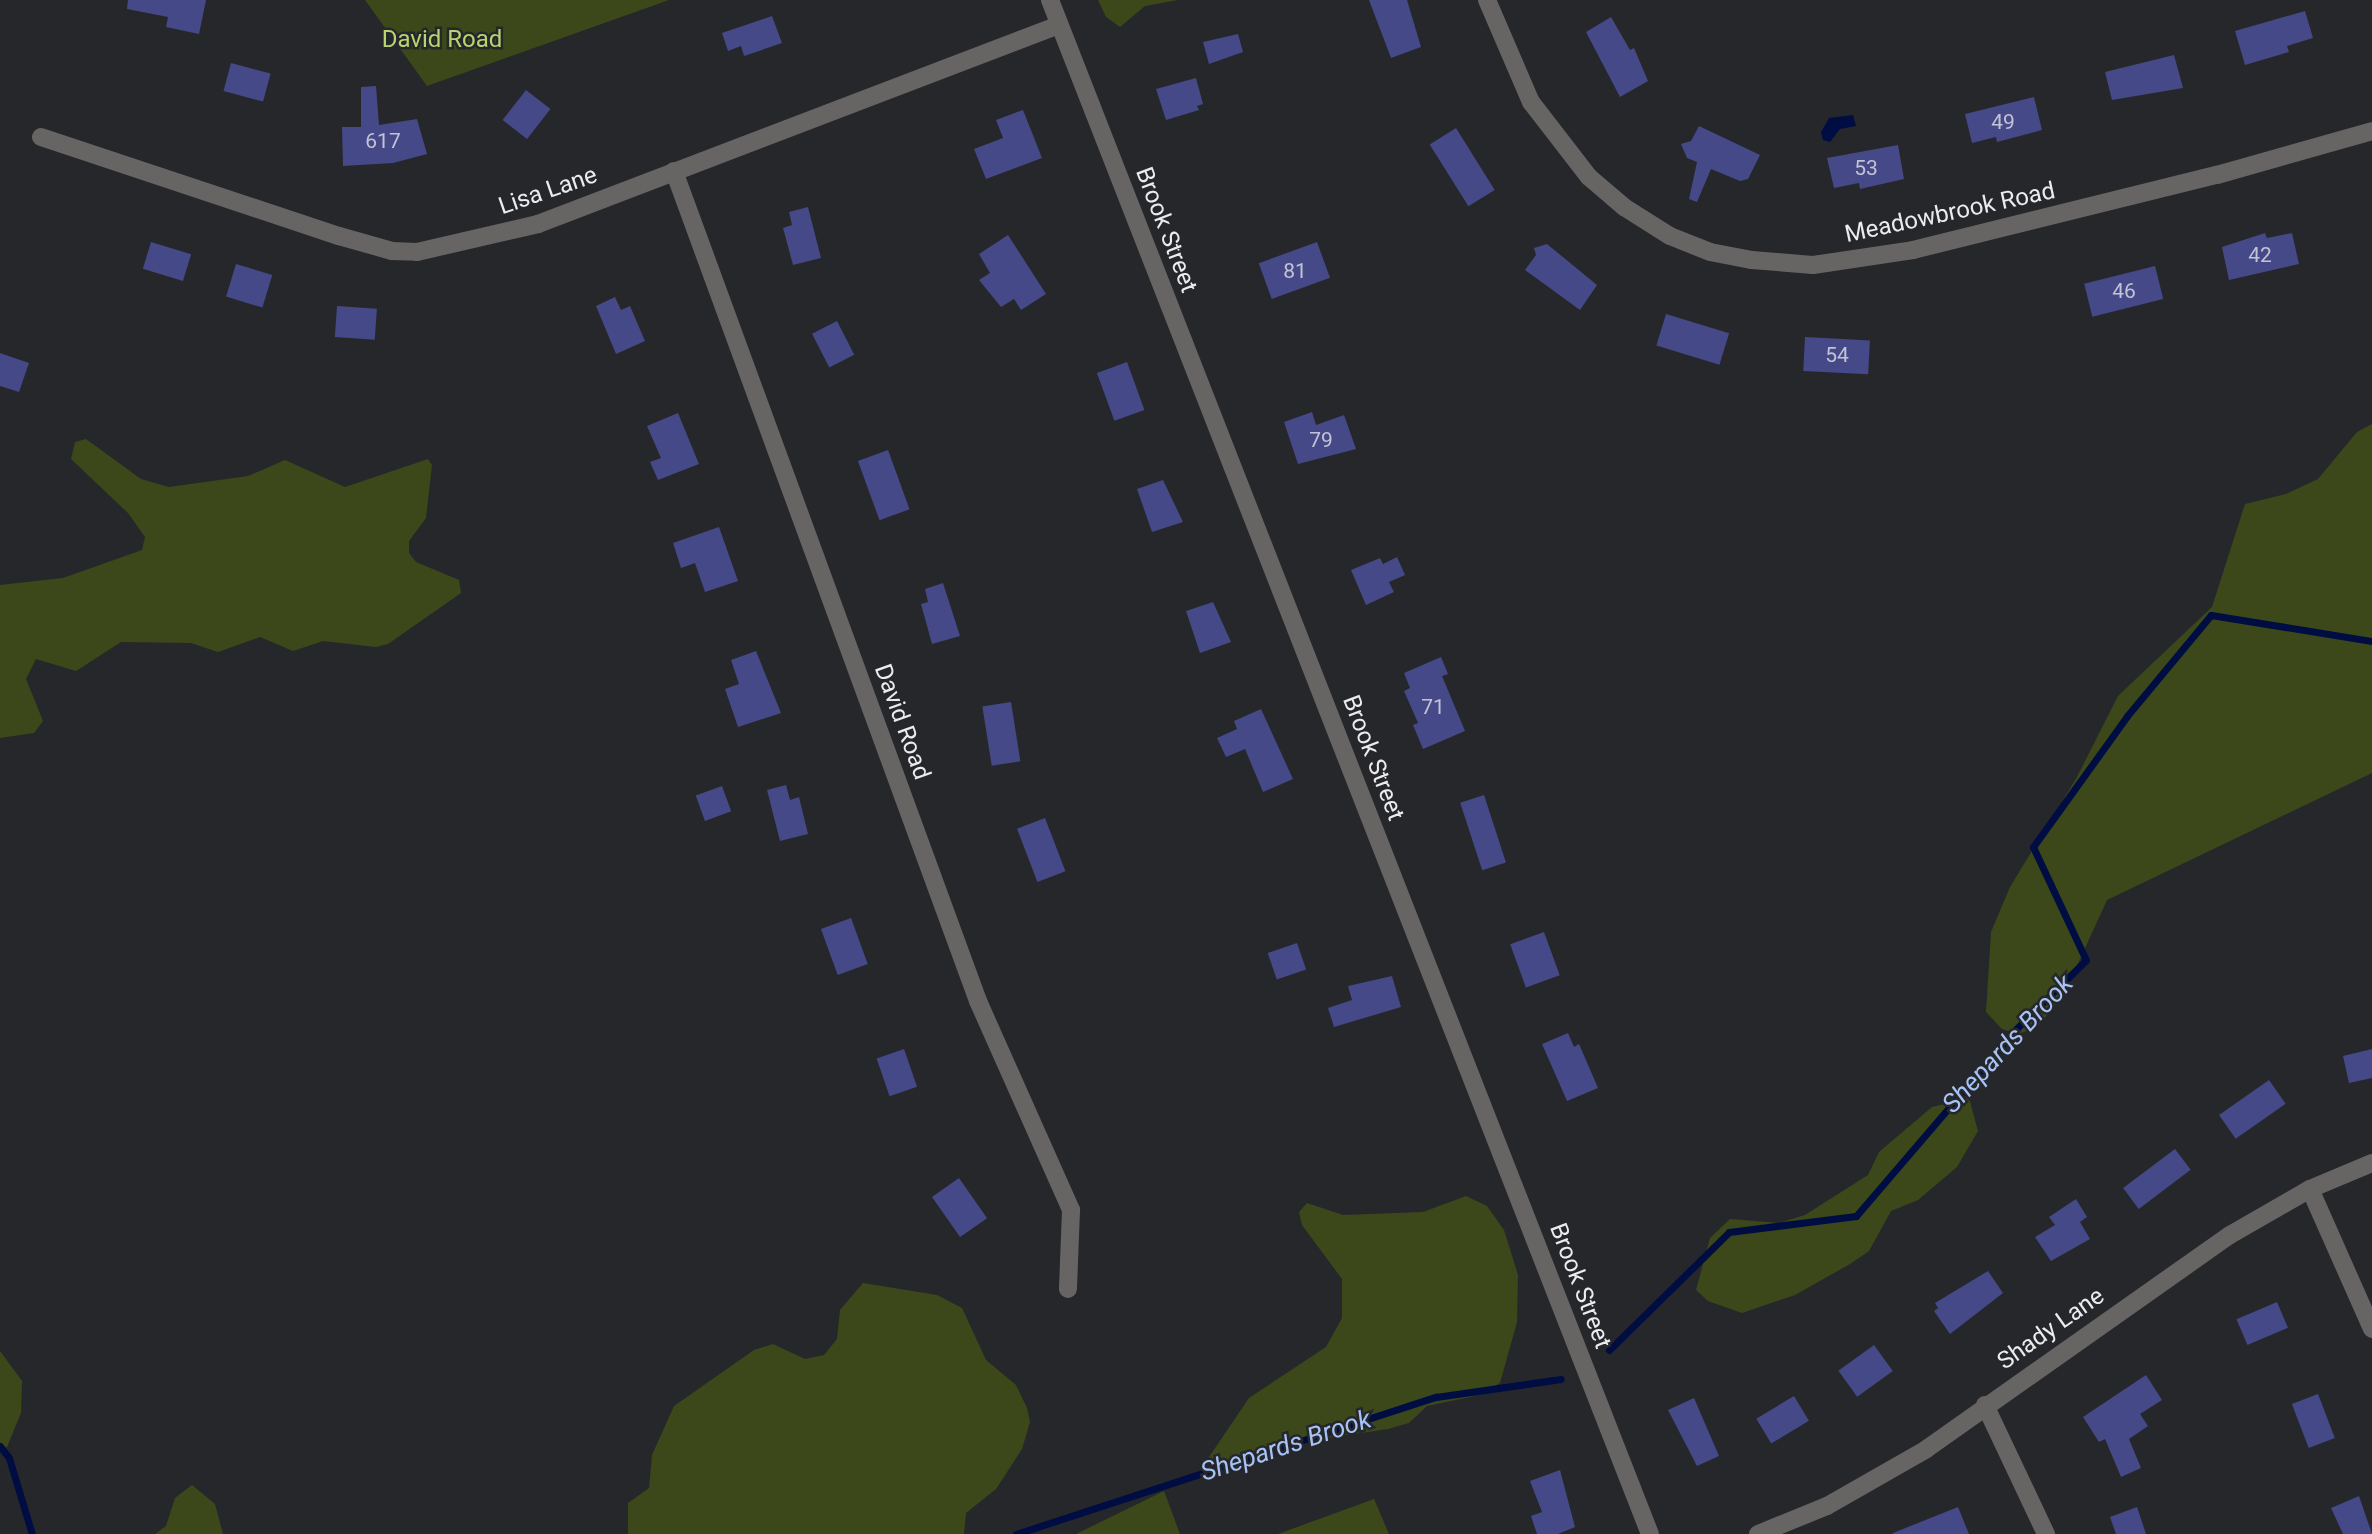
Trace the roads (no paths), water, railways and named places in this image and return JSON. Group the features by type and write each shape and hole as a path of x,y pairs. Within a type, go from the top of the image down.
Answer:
{"street":[{"name":"Brook Street","path":"1049,0 1650,1534"},
{"name":"Meadowbrook Road","path":"1487,0 1531,102 1589,177 1624,207 1670,236 1710,252 1752,260 1813,265 1913,250 2217,175 2372,131"},
{"name":"Lisa Lane","path":"41,137 392,251 445,248 538,224 1059,25"},
{"name":"David Road","path":"674,171 978,1000 1071,1210 1068,1289"},
{"name":"Shady Lane","path":"1758,1534 1838,1500 1925,1450 1985,1405 2230,1235 2310,1189 2372,1163"},
{"path":"2310,1189 2372,1329"},
{"path":"1985,1405 2046,1534"}],"waterway":[{"name":"Shepards Brook","path":"1609,1350 1729,1232 1856,1216 2016,1029 2086,960 2033,847 2127,716 2211,615 2372,641"},
{"name":"Shepards Brook","path":"1016,1534 1436,1397 1561,1379"},
{"path":"0,1446 9,1458 32,1534"}]}
